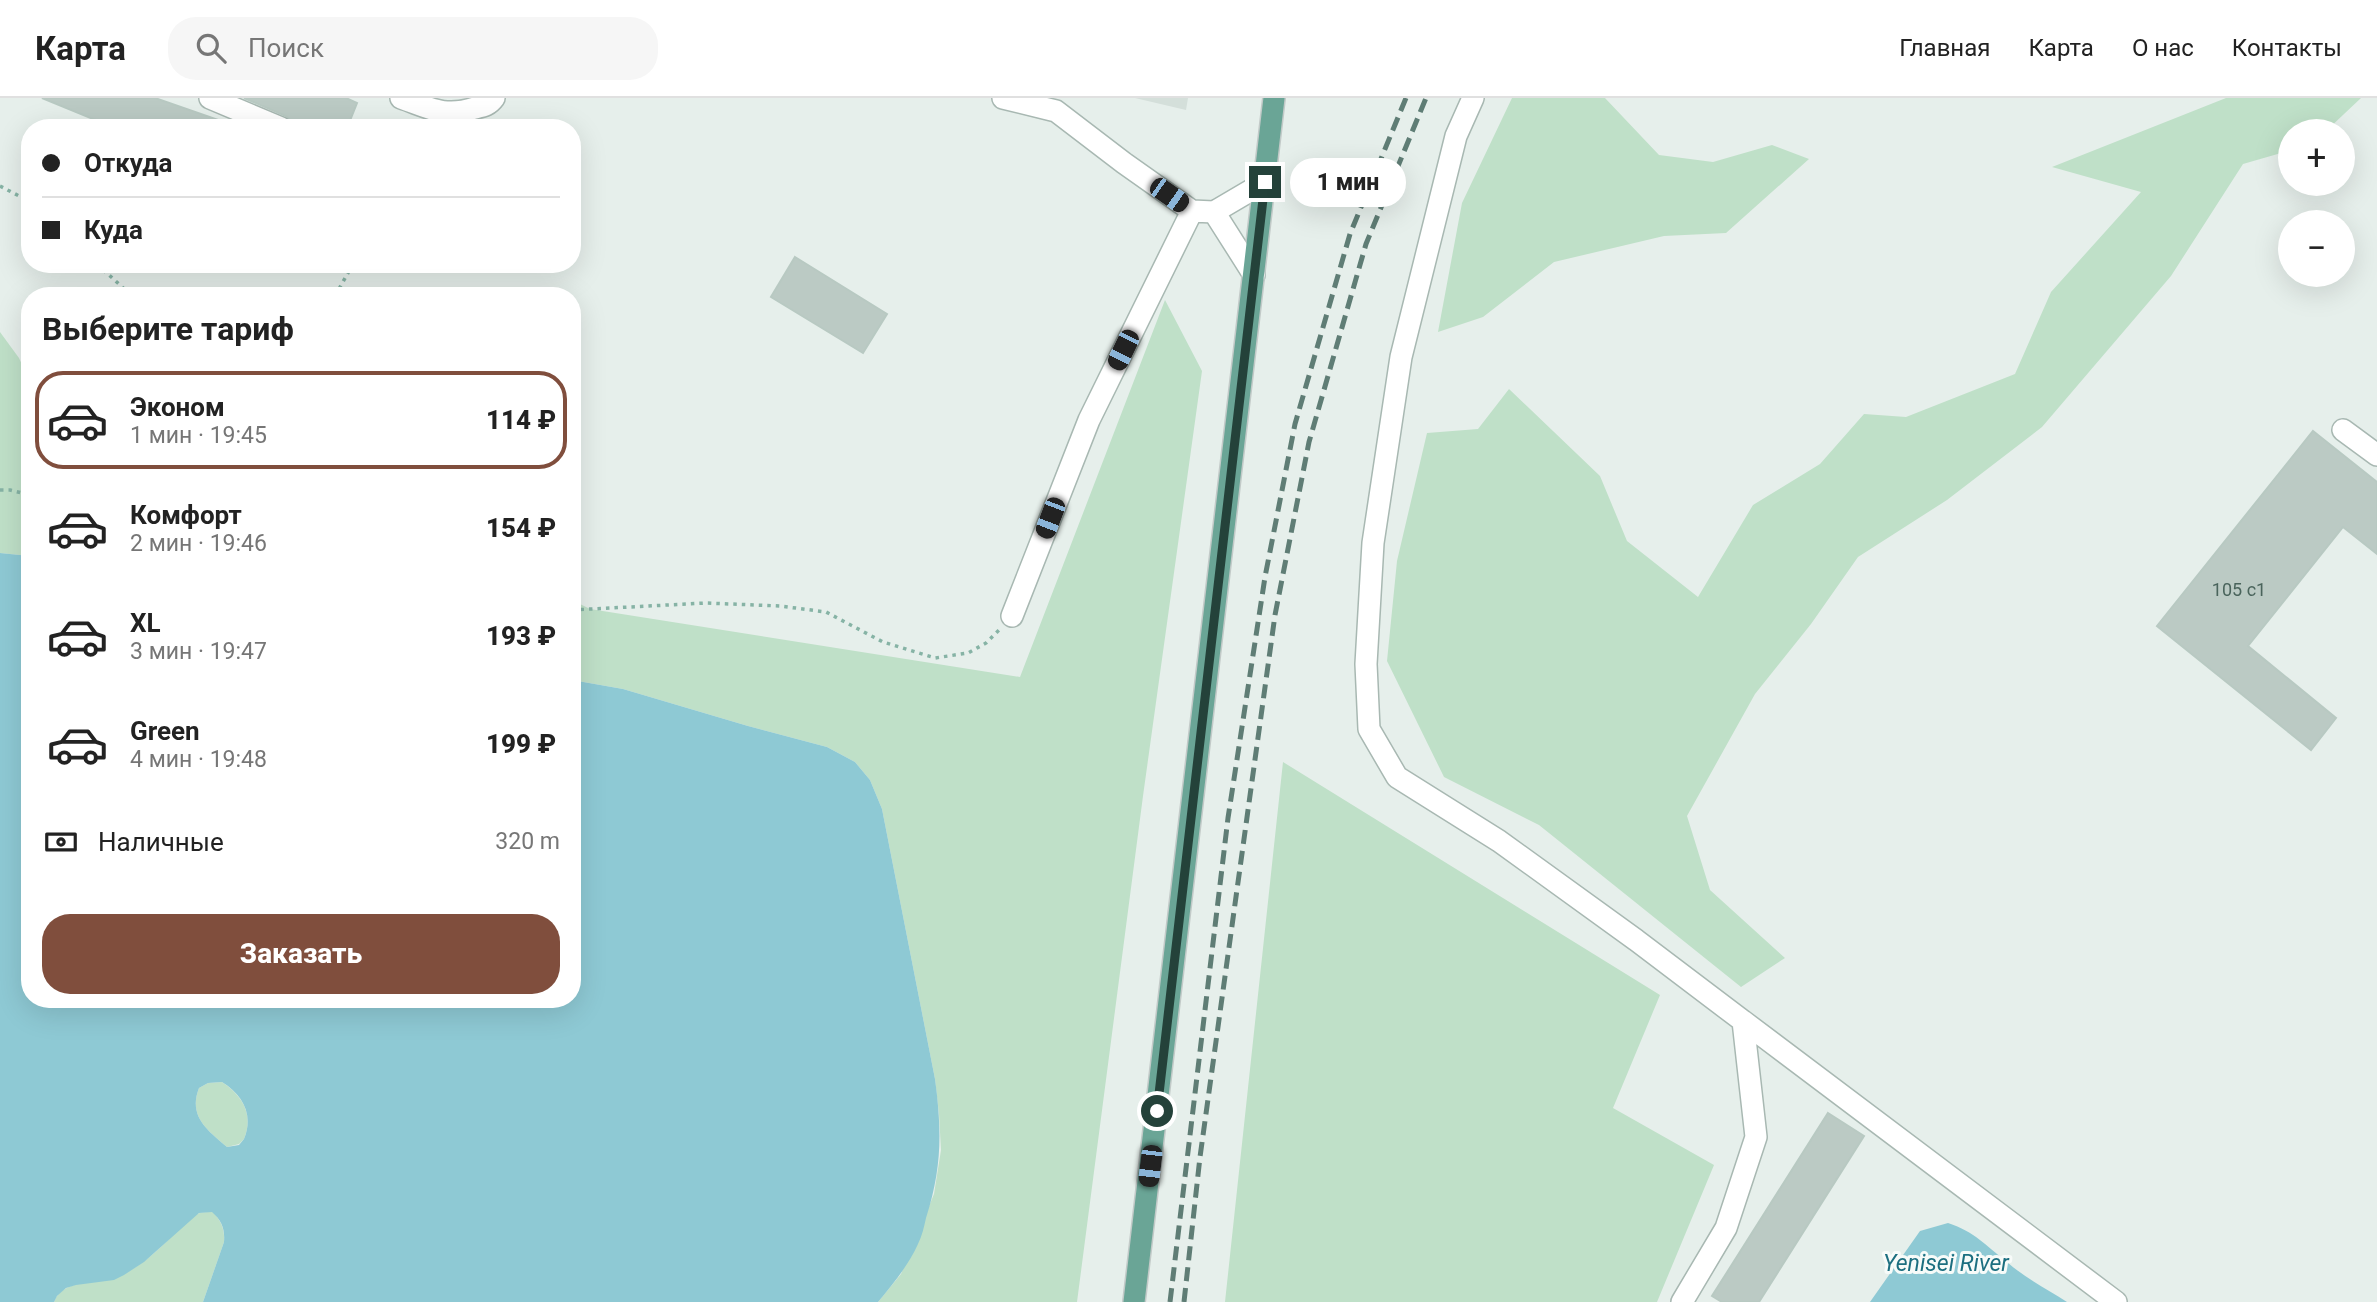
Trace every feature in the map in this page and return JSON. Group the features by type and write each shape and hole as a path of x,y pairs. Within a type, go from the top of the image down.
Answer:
{"main road":[{"path":"1134,1302 1274,98"}],"lane":[{"path":"210,98 260,119"},
{"path":"401,98 456,114 490,104 494,98"},
{"path":"1003,98 1056,105 1192,211 1214,212 1265,182"},
{"path":"1473,98 1456,136 1401,357 1373,543 1366,664 1369,729 1397,777 1499,841 1636,940 2116,1302"},
{"path":"1012,616 1089,420 1192,211"},
{"path":"1214,212 1254,275"},
{"path":"2343,430 2377,454"},
{"path":"1682,1302 1726,1228 1756,1137 1743,1021"}],"path":[{"path":"0,186 21,197"},
{"path":"107,273 122,287"},
{"path":"0,490 21,493"},
{"path":"581,610 706,603 815,610 826,612 883,642 935,658 968,653 986,643 1012,616"}],"shaded area":[{"path":"1135,98 1188,98 1186,110"}],"green space":[{"path":"1512,98 1605,98 1659,155 1713,162 1772,145 1809,159 1726,233 1664,236 1554,262 1483,317 1438,332 1462,203"},
{"path":"2226,98 2361,98 2339,119 2278,119 2278,154 2243,164 2171,276 2042,427 1947,500 1858,557 1811,624 1755,694 1687,816 1710,890 1785,958 1741,987 1539,825 1444,777 1387,661 1397,561 1427,433 1478,429 1509,389 1600,476 1627,541 1698,597 1753,505 1820,464 1864,414 1906,417 2015,374 2051,292 2141,192 2052,167"},
{"path":"1165,300 1202,371 1077,1302 878,1302 901,1274 934,1194 941,1150 935,1079 882,809 870,780 855,762 827,747 623,689 581,682 581,604 590,609 1020,677"},
{"path":"0,332 21,362 21,555 0,553"},
{"path":"1283,762 1660,995 1613,1108 1714,1165 1657,1302 1225,1302"},
{"path":"222,1082 241,1100 248,1122 244,1139 239,1144 227,1147 201,1122 196,1107 199,1088 208,1083"},
{"path":"213,1212 222,1226 224,1242 203,1302 54,1302 59,1294 76,1284 118,1277 126,1273 151,1256 192,1217"}],"water":[{"path":"0,553 21,555 21,1008 581,1008 581,682 623,689 827,747 855,762 870,780 882,809 935,1079 939,1116 938,1166 921,1238 895,1282 878,1302 203,1302 224,1242 222,1226 212,1212 199,1213 144,1262 124,1275 114,1280 66,1288 54,1302 0,1302","holes":["222,1082 236,1093 245,1106 247,1130 239,1145 227,1147 201,1122 196,1098 199,1088 208,1083"]},
{"name":"Yenisei River","path":"1948,1223 1973,1235 2021,1273 2067,1302 1870,1302 1920,1231"}],"building":[{"path":"42,98 155,98 216,119 93,119"},
{"path":"244,98 346,98 357,103 351,119 289,119"},
{"path":"795,257 887,314 863,353 771,297"},
{"path":"2313,431 2377,482 2377,554 2343,527 2248,646 2336,718 2311,750 2157,626"},
{"path":"1828,1113 1864,1136 1759,1302 1722,1302 1712,1296"}],"railway":[{"path":"1170,1302 1228,818 1265,577 1295,424 1350,234 1406,98"},
{"path":"1184,1302 1200,1157 1275,615 1309,442 1366,244 1426,98"}],"route":[{"path":"1157,1111 1265,182"}]}
